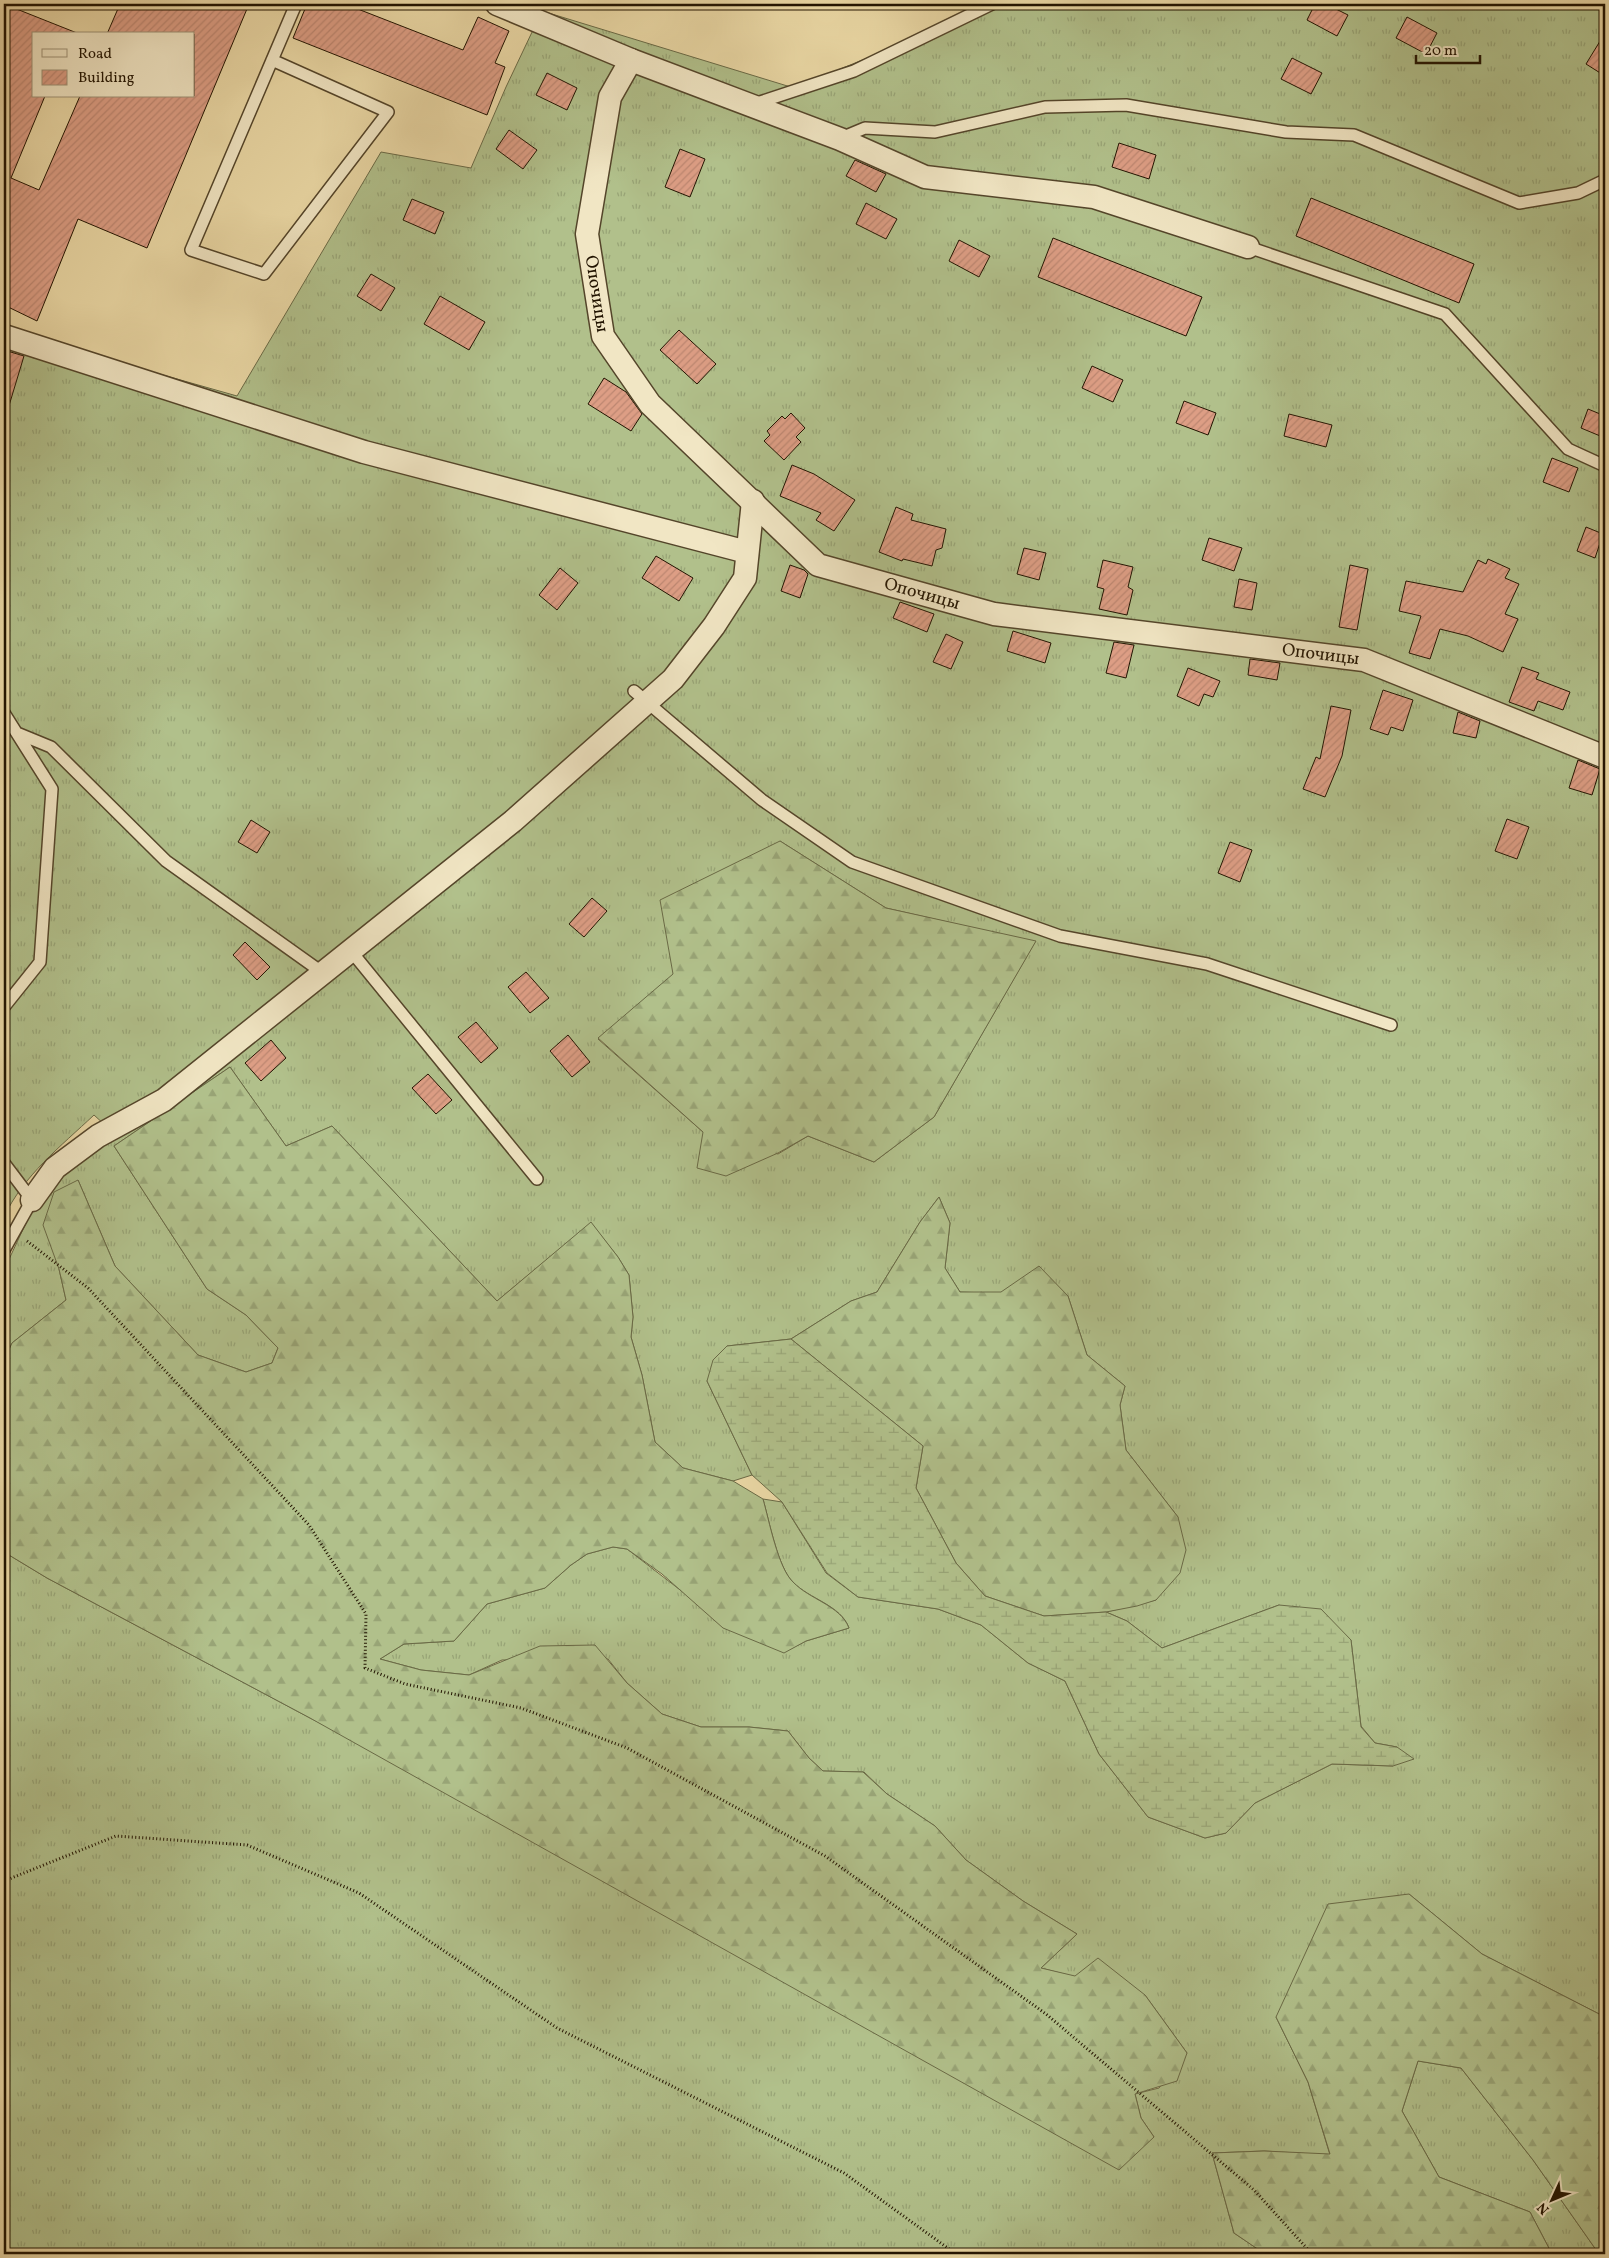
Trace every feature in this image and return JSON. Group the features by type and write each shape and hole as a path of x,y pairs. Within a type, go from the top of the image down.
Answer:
{"street":[{"path":"497,4 631,60 752,104 840,139 925,177 1094,197 1248,247"},
{"name":"Опочицы","path":"631,60 610,98 588,234 603,336 650,404 818,565 994,614 1364,660 1605,757"},
{"path":"4,336 364,452 746,552"},
{"path":"32,1200 55,1168 98,1136 164,1100 513,821 640,697 673,679 714,626 745,578 746,552 753,501"}],"lane":[{"path":"272,60 388,112 264,274 191,250 272,60 296,4"},
{"path":"752,104 854,71 992,4"},
{"path":"840,139 865,128 935,132 1045,107 1126,105 1286,132 1354,135 1518,203 1578,193 1605,180"},
{"path":"1248,247 1445,314 1568,449 1605,466"},
{"path":"640,697 762,800 852,862 1060,936 1207,964 1391,1025"},
{"path":"4,713 52,789 40,962 4,1007"},
{"path":"17,734 51,747 166,861 323,973"},
{"path":"351,951 537,1180"},
{"path":"4,1163 32,1200 4,1250"}],"path":[{"path":"15,1230 88,1288 309,1525 366,1614 365,1668 405,1684 521,1708 627,1748 825,1856 1046,2014 1254,2190 1312,2254"},
{"path":"4,1881 116,1836 247,1845 359,1893 557,2028 844,2173 956,2254"}],"green space":[{"path":"999,4 1605,4 1605,2017 1482,1954 1409,1894 1276,2017 1308,2082 1330,2155 1264,2151 1212,2153 1234,2233 1265,2254 4,2254 4,1552 47,1578 310,1718 1154,2137 1141,2118 1135,2094 1159,2088 1187,2053 1145,1995 1041,1968 1077,1934 1023,1901 966,1860 935,1826 887,1794 864,1772 823,1771 809,1758 788,1731 749,1727 701,1727 662,1714 627,1683 608,1659 502,1660 469,1675 421,1670 380,1659 404,1644 454,1641 487,1604 545,1588 571,1565 587,1554 613,1547 627,1549 688,1596 784,1652 806,1641 849,1628 839,1614 800,1588 788,1575 778,1555 763,1499 782,1502 826,1573 858,1597 938,1609 981,1625 1028,1663 1065,1681 1099,1754 1148,1817 1205,1838 1226,1833 1255,1803 1332,1764 1393,1766 1397,1747 1375,1743 1361,1726 1351,1640 1279,1605 1162,1648 1127,1621 1106,1612 1156,1600 1178,1517 1126,1450 1120,1405 1125,1386 1087,1355 1068,1296 960,1292 945,1268 950,1223 939,1197 920,1222 877,1292 851,1301 791,1339 727,1346 707,1381 752,1475 733,1481 683,1468 655,1442 642,1375 631,1337 633,1317 629,1275 618,1257 591,1223 497,1301 332,1126 286,1146 230,1067 114,1146 207,1289 246,1315 278,1348 272,1363 246,1372 198,1355 115,1266 78,1180 59,1269 66,1300 12,1343 4,1361 4,1270 32,1210 70,1164 117,1136 94,1115 32,1175 21,1188 4,1217 4,330 237,396 381,152 471,168 542,11 794,88","holes":["780,841 886,908 1035,942 934,1117 874,1162 808,1136 778,1154 703,1132 598,1039 674,974"]},
{"path":"780,841 886,908 1036,941 934,1117 874,1162 808,1136 778,1153 726,1176 697,1168 703,1132 598,1038 673,974 660,900"},
{"path":"230,1067 286,1146 332,1126 497,1301 591,1222 618,1257 629,1275 633,1317 631,1337 642,1375 655,1442 683,1468 733,1481 763,1499 778,1555 788,1575 800,1588 839,1614 849,1628 806,1641 784,1653 723,1628 662,1574 627,1549 613,1547 587,1554 571,1565 545,1588 487,1604 454,1641 404,1644 380,1659 421,1670 469,1675 540,1646 595,1645 627,1683 662,1714 701,1727 749,1727 788,1731 809,1758 823,1771 863,1772 887,1794 935,1826 966,1860 1023,1901 1077,1934 1041,1968 1075,1976 1098,1958 1145,1995 1187,2053 1177,2081 1135,2094 1141,2118 1154,2137 1119,2170 310,1718 47,1578 4,1552 4,1361 12,1343 66,1300 59,1269 43,1225 54,1192 78,1180 115,1266 198,1355 246,1372 272,1363 278,1348 246,1315 207,1289 114,1146"},
{"path":"939,1197 950,1223 945,1268 960,1292 1001,1292 1039,1266 1068,1296 1087,1355 1125,1386 1120,1405 1126,1450 1178,1517 1186,1550 1180,1573 1156,1600 1106,1612 1044,1616 985,1596 956,1563 916,1488 923,1446 791,1339 851,1301 877,1292 920,1222"},
{"path":"791,1339 923,1446 916,1488 956,1563 985,1596 1044,1616 1106,1612 1127,1621 1162,1648 1279,1605 1321,1609 1351,1640 1361,1727 1375,1743 1397,1747 1414,1759 1393,1766 1332,1764 1255,1803 1226,1833 1205,1838 1148,1817 1099,1754 1065,1681 1028,1663 981,1625 938,1609 858,1597 827,1573 782,1502 752,1475 707,1381 713,1360 727,1346"},
{"path":"1409,1894 1482,1954 1605,2017 1605,2254 1599,2254 1533,2160 1461,2068 1418,2061 1402,2111 1439,2177 1530,2212 1552,2254 1265,2254 1234,2233 1212,2153 1264,2151 1330,2154 1308,2082 1276,2017 1328,1904"},
{"path":"1418,2061 1461,2068 1533,2160 1599,2254 1552,2254 1530,2212 1439,2177 1402,2111"}],"building":[{"path":"4,4 74,32 32,32 32,98 44,98 11,178 39,190 79,98 195,98 195,32 108,32 120,4 249,4 147,248 78,219 37,321 4,305"},
{"path":"307,4 345,4 463,50 478,17 509,31 495,63 505,67 487,115 293,38"},
{"path":"1315,4 1326,4 1348,15 1337,36 1307,20"},
{"path":"1407,17 1437,33 1426,54 1396,38"},
{"path":"1605,33 1605,76 1586,64"},
{"path":"1292,58 1322,73 1311,94 1281,79"},
{"path":"547,73 577,88 567,110 536,95"},
{"path":"509,130 537,150 523,169 496,149"},
{"path":"1119,143 1156,155 1149,179 1112,167"},
{"path":"680,149 705,159 690,197 665,187"},
{"path":"855,160 886,174 876,192 846,176"},
{"path":"1311,198 1474,264 1459,303 1296,236"},
{"path":"412,199 444,212 435,234 403,220"},
{"path":"866,203 897,219 886,239 856,224"},
{"path":"1053,238 1202,297 1186,336 1038,277"},
{"path":"959,240 990,256 979,277 949,261"},
{"path":"371,274 395,288 381,311 357,296"},
{"path":"440,296 485,322 469,350 424,324"},
{"path":"679,330 716,364 697,384 660,350"},
{"path":"4,350 24,356 8,409 4,408"},
{"path":"1092,366 1123,380 1113,402 1082,388"},
{"path":"604,378 626,392 642,414 631,431 588,404"},
{"path":"1184,401 1216,413 1208,435 1176,423"},
{"path":"1588,409 1605,416 1605,438 1581,428"},
{"path":"791,413 805,428 796,437 801,442 784,460 764,441 770,435 767,431 782,416 785,419"},
{"path":"1289,414 1332,425 1326,447 1284,436"},
{"path":"1552,458 1578,468 1569,492 1543,482"},
{"path":"792,465 814,474 855,500 834,531 816,520 821,513 780,496"},
{"path":"896,507 913,514 911,520 946,529 942,548 936,550 932,566 903,559 902,561 879,552"},
{"path":"1586,527 1603,534 1595,558 1577,551"},
{"path":"1209,538 1242,548 1234,571 1202,560"},
{"path":"1024,548 1046,553 1039,580 1017,574"},
{"path":"656,556 693,578 679,601 642,578"},
{"path":"1488,559 1510,569 1505,578 1519,584 1505,614 1518,619 1503,652 1468,636 1440,629 1430,659 1409,653 1421,616 1399,611 1406,581 1463,592 1478,560 1486,564"},
{"path":"1103,560 1133,567 1128,587 1133,590 1127,615 1099,609 1104,589 1097,587"},
{"path":"790,565 804,570 808,574 800,598 781,591"},
{"path":"1350,565 1368,569 1357,630 1339,627"},
{"path":"560,568 578,583 557,610 539,595"},
{"path":"1239,579 1257,583 1252,610 1234,607"},
{"path":"900,602 934,614 927,632 893,618"},
{"path":"1013,631 1051,643 1045,663 1007,651"},
{"path":"946,634 963,642 951,669 933,662"},
{"path":"1114,642 1134,645 1126,678 1106,673"},
{"path":"1250,659 1280,663 1277,680 1248,675"},
{"path":"1522,667 1539,673 1536,679 1570,692 1563,710 1538,701 1534,711 1509,702"},
{"path":"1188,668 1220,681 1213,697 1204,694 1199,706 1177,696"},
{"path":"1383,690 1413,700 1403,731 1391,727 1388,735 1370,729"},
{"path":"1331,706 1351,710 1342,756 1325,797 1303,789 1316,757 1320,759"},
{"path":"1458,712 1480,721 1476,738 1453,733"},
{"path":"1578,760 1600,769 1592,795 1569,788"},
{"path":"1507,819 1529,827 1517,859 1495,851"},
{"path":"251,820 270,832 257,853 238,842"},
{"path":"1230,842 1252,850 1240,882 1218,873"},
{"path":"592,898 607,911 584,937 569,924"},
{"path":"245,942 270,967 257,980 233,955"},
{"path":"526,972 549,998 530,1013 508,987"},
{"path":"476,1022 498,1048 481,1063 458,1037"},
{"path":"568,1035 590,1062 572,1077 550,1051"},
{"path":"271,1040 286,1058 261,1081 245,1063"},
{"path":"428,1074 452,1100 436,1114 412,1088"}]}
